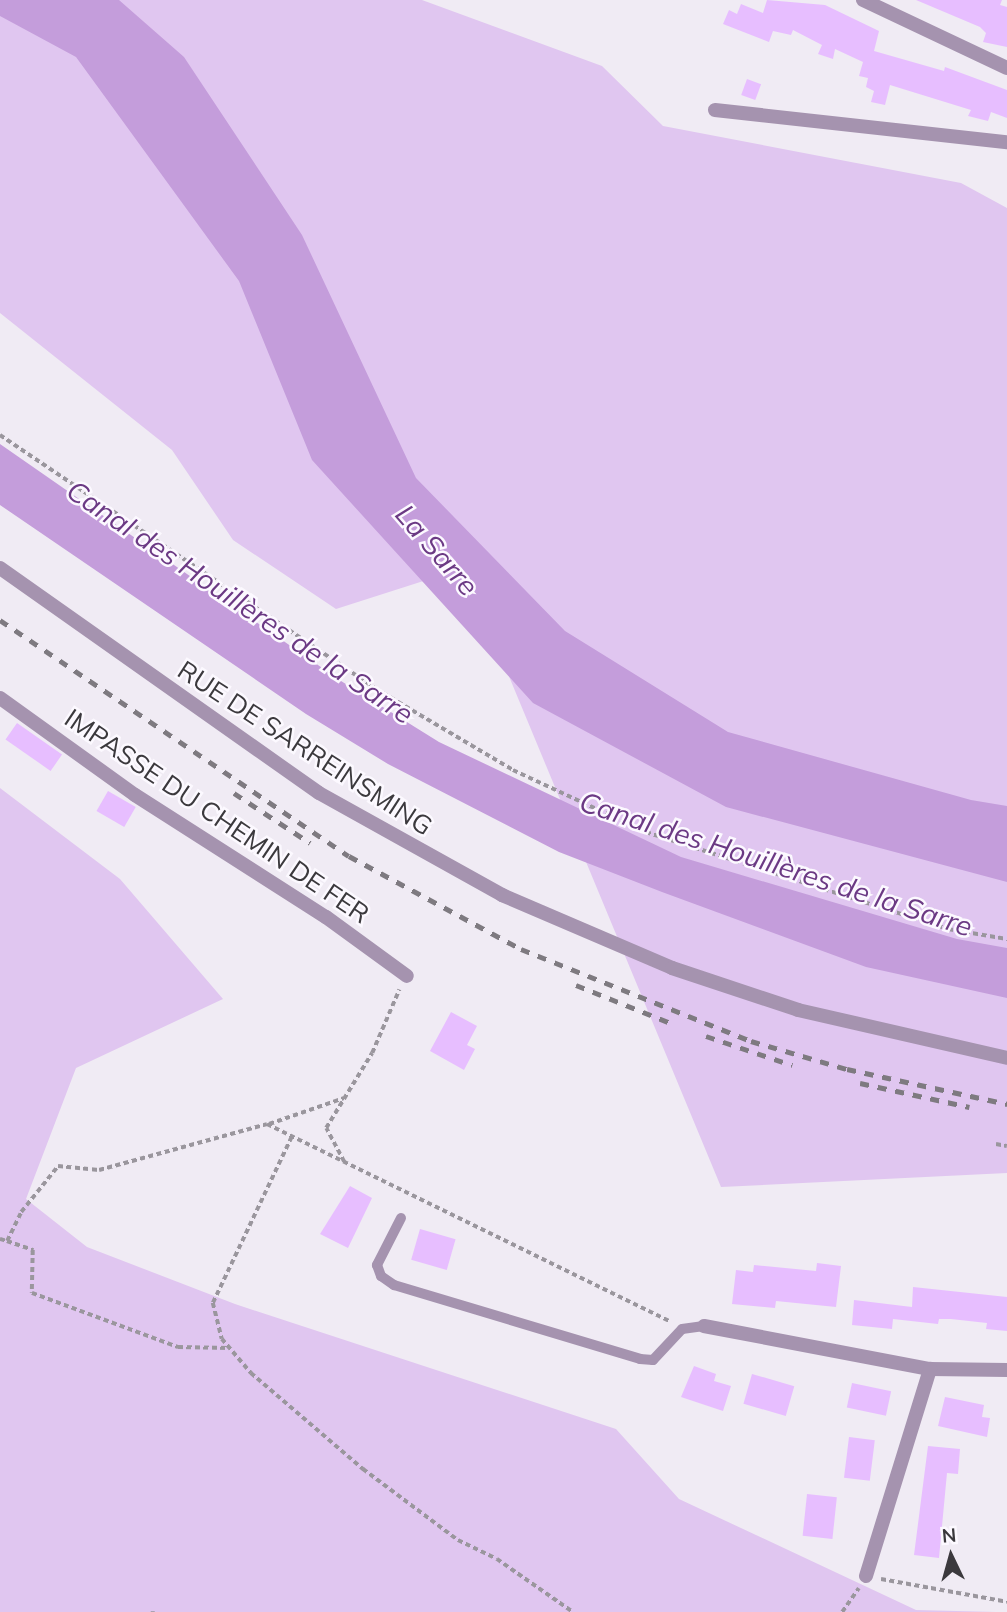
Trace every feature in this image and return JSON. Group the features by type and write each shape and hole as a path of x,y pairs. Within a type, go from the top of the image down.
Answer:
{"street":[{"path":"863,0 1007,68"},
{"path":"715,110 1007,142"},
{"name":"RUE DE SARREINSMING","path":"0,568 257,752 439,863 614,945 798,1010 1007,1058"},
{"name":"IMPASSE DU CHEMIN DE FER","path":"0,698 135,795 326,917 407,976"},
{"path":"704,1326 930,1369 1007,1370"},
{"path":"866,1576 930,1369"}],"lane":[{"path":"401,1218 377,1265 381,1276 394,1285 640,1359 653,1360 682,1329 704,1326"}],"path":[{"path":"0,435 383,693 513,770 646,832 948,929 1007,939"},
{"path":"345,1163 330,1143 326,1128 372,1054 407,976"},
{"path":"7,1241 22,1212 58,1166 99,1170 267,1125 346,1097"},
{"path":"267,1125 671,1322 704,1326"},
{"path":"292,1137 213,1303 222,1339 310,1427 363,1469 458,1540 497,1559 573,1612"},
{"path":"996,1144 1007,1146"},
{"path":"0,1239 33,1250 32,1293 178,1347 230,1348"},
{"path":"842,1612 866,1576 1007,1602"}],"shaded area":[{"path":"0,0 422,0 602,66 663,126 961,183 1007,208 1007,1173 721,1187 464,568 336,609 233,540 172,450 0,313"},
{"path":"0,788 120,879 223,999 76,1068 26,1199 87,1247 235,1304 616,1429 679,1499 916,1610 996,1612 0,1612"}],"water":[{"name":"La Sarre","path":"0,0 119,0 184,57 302,235 416,478 565,631 728,732 971,800 1007,806 1007,882 726,807 533,703 312,460 239,281 76,57 0,16"},
{"path":"0,444 341,681 439,742 681,857 957,939 1007,948 1007,998 866,967 662,892 559,852 388,764 306,714 0,505"}],"building":[{"path":"767,0 825,5 879,31 874,51 944,71 945,67 1007,90 1007,118 991,112 988,121 968,116 971,110 890,85 885,105 871,102 874,91 866,87 868,78 859,76 863,62 835,49 833,59 818,54 822,45 793,30 791,35 773,31 769,42 723,24 729,10 737,14 741,4 763,13"},
{"path":"916,0 1002,0 1000,5 1007,7 1007,47 983,42 986,33 980,27"},
{"path":"747,79 761,84 755,100 741,95"},
{"path":"17,723 62,755 51,771 6,739"},
{"path":"108,791 136,807 124,827 96,811"},
{"path":"451,1012 477,1026 467,1045 475,1049 464,1070 430,1051"},
{"path":"350,1186 372,1198 348,1248 320,1234"},
{"path":"420,1229 456,1239 447,1270 411,1260"},
{"path":"817,1263 841,1266 836,1307 776,1301 775,1308 732,1304 736,1270 753,1272 754,1265 816,1271"},
{"path":"913,1287 1007,1297 1007,1331 986,1329 987,1323 951,1319 939,1319 938,1324 893,1319 892,1329 852,1325 854,1300 912,1307"},
{"path":"694,1366 716,1374 714,1381 731,1386 723,1411 681,1397"},
{"path":"752,1374 794,1386 786,1416 743,1404"},
{"path":"852,1383 891,1391 886,1416 847,1407"},
{"path":"945,1397 984,1405 982,1417 990,1418 987,1437 938,1426"},
{"path":"849,1437 875,1440 870,1481 844,1478"},
{"path":"928,1446 960,1449 958,1474 947,1473 939,1558 914,1555"},
{"path":"807,1494 837,1497 832,1539 803,1536"}],"railway":[{"path":"0,620 349,856 521,949 751,1041 847,1069 1007,1104"},
{"path":"234,793 310,843"},
{"path":"576,985 673,1024"},
{"path":"706,1036 792,1065"},
{"path":"860,1083 969,1107"}],"water label":[{"name":"Canal des Houillères de la Sarre","path":"240,602"},
{"name":"Canal des Houillères de la Sarre","path":"776,864"}]}
